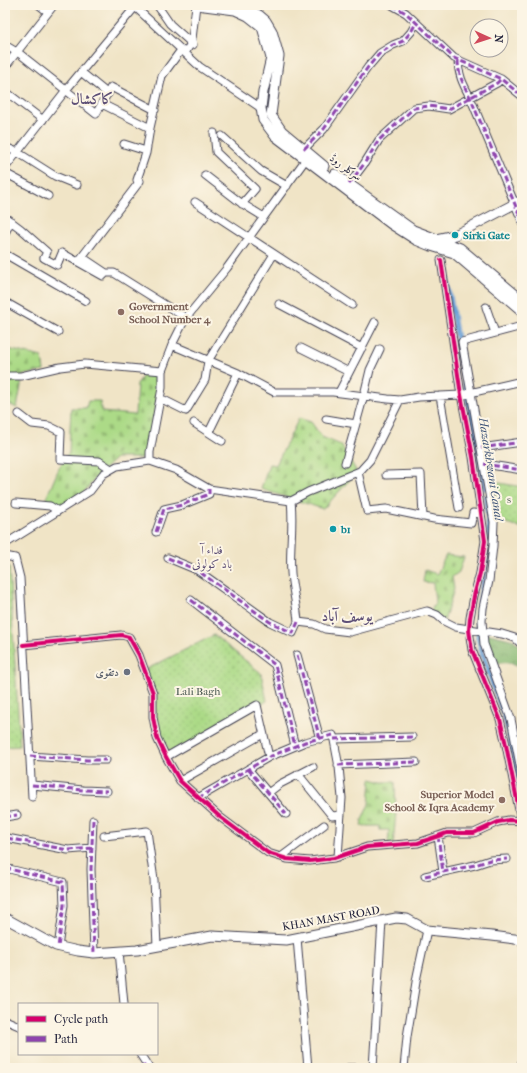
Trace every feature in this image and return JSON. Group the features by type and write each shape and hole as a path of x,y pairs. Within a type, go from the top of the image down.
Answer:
{"main road":[{"path":"196,5 235,10 248,16 262,28 275,57 263,92 261,108 263,120 274,136 393,221"},
{"name":"سرکلر روڈ","path":"238,5 255,12 268,24 272,31 275,57 271,115 282,131 393,221 413,230 435,243 455,250 460,248 522,300"},
{"path":"435,243 455,235 518,202"},
{"path":"455,250 522,311"},
{"name":"KHAN MAST ROAD","path":"5,918 58,946 94,953 137,950 212,936 286,940 396,918 407,919 427,930 522,940"}],"street":[{"path":"39,5 48,12"},
{"path":"5,67 54,5"},
{"path":"158,5 170,24 189,41 190,45 185,53"},
{"path":"80,260 140,181 137,180 146,151 162,76 193,46 192,39 196,5"},
{"path":"392,5 406,13 454,58 501,79 522,96"},
{"path":"5,168 134,6 200,67 261,108"},
{"path":"304,149 324,128 368,67 380,53 394,44 403,41 411,32 416,23"},
{"path":"5,45 96,114 111,87 155,110"},
{"path":"458,60 458,71 518,202 522,221"},
{"path":"81,72 108,94"},
{"path":"349,184 379,140 414,108 429,106 449,109 497,83 501,79"},
{"path":"5,91 43,120"},
{"path":"102,104 150,128"},
{"path":"214,133 216,152 255,189 242,204"},
{"path":"222,136 261,171 287,186"},
{"path":"124,144 146,151"},
{"path":"5,147 17,152 55,176 77,185"},
{"path":"150,462 150,452 160,398 162,371 172,345 186,318 227,268 306,159"},
{"path":"5,173 48,196"},
{"path":"205,175 242,204 264,217"},
{"path":"195,202 352,305"},
{"path":"5,233 8,219 47,252 44,258 56,265 62,253 80,260 103,276 106,273 114,273 186,318"},
{"path":"5,254 86,301"},
{"path":"160,398 186,412 205,380 208,361 274,254"},
{"path":"23,645 121,635 129,637 139,655 153,693 153,716 157,738 180,781 220,817 268,853 287,859 310,861 338,857 367,847 418,843 447,833 474,833 498,822 509,820 522,822 500,719 472,650 469,630 485,541 441,260"},
{"path":"5,302 58,332"},
{"path":"279,304 362,348"},
{"path":"486,307 494,333"},
{"path":"339,392 375,322"},
{"path":"522,326 462,342 494,522 493,546 489,581 483,608 482,630 484,644 511,719 522,775"},
{"path":"172,345 238,373 274,392 339,392 400,400 419,397 461,395 522,381"},
{"path":"301,348 349,372"},
{"path":"345,463 370,370 380,349"},
{"path":"5,376 21,376 60,367 85,364 162,371"},
{"path":"208,432 238,373"},
{"path":"440,396 460,508"},
{"path":"5,544 90,491 103,474 117,466 150,462 176,470 209,489 291,501 308,492 360,471 370,460 400,400"},
{"path":"19,414 32,424 49,426 61,432 60,458 99,461 111,469"},
{"path":"326,419 356,424"},
{"path":"194,423 222,441"},
{"path":"481,448 522,442"},
{"path":"484,464 522,470"},
{"path":"358,472 367,511 386,509 423,517 472,523 473,514 481,514"},
{"path":"386,475 421,474 423,517"},
{"path":"156,532 164,509 182,505 209,494 209,489"},
{"path":"168,558 197,570 270,622 293,633 298,622 297,606 291,573 293,516 291,501"},
{"path":"16,503 50,506 58,511"},
{"path":"5,556 15,558 20,578 32,797"},
{"path":"191,600 275,665 295,746"},
{"path":"298,622 350,632 428,611 437,614 444,621 456,627 469,630 494,631 515,638 522,645"},
{"path":"297,655 320,739"},
{"path":"166,756 257,705 269,757"},
{"path":"180,781 263,734"},
{"path":"198,798 269,757 305,742 333,735 342,798 338,857"},
{"path":"334,739 412,737"},
{"path":"30,756 106,760"},
{"path":"338,765 416,762"},
{"path":"268,793 280,784 312,767"},
{"path":"248,769 286,814"},
{"path":"298,774 332,816 341,815"},
{"path":"32,784 83,790 107,791"},
{"path":"5,816 17,816"},
{"path":"93,820 91,869 94,953"},
{"path":"281,857 324,825"},
{"path":"104,836 147,831 154,880 157,946"},
{"path":"438,836 443,872"},
{"path":"7,838 68,850 92,848"},
{"path":"425,876 475,865 490,860 507,859"},
{"path":"5,868 63,882 64,905 58,946"},
{"path":"373,1068 382,921"},
{"path":"404,1068 407,1037 417,976 427,930"},
{"path":"296,938 308,1068"},
{"path":"119,951 124,1003"},
{"path":"5,1020 18,1026"},
{"path":"140,1055 145,1067"},
{"path":"520,1068 522,1062"},
{"path":"348,1068 358,1068"}],"green space":[{"path":"5,349 42,357 44,371 23,375 17,408 5,402"},
{"path":"145,373 158,375 158,391 147,458 116,458 100,473 82,494 65,506 44,503 60,466 69,452 71,408 86,408 88,401 100,401 102,412 135,415 137,384"},
{"path":"299,418 311,422 322,437 341,445 357,472 323,509 261,489 269,464 276,465"},
{"name":"s","path":"494,482 522,487 522,528 497,520"},
{"path":"446,555 464,557 459,572 452,577 454,589 444,621 430,612 435,603 433,583 423,582 425,570 437,574"},
{"path":"5,565 9,566 20,746 5,747"},
{"path":"486,633 514,640 522,648 522,664 519,666 507,663 495,664 487,647"},
{"name":"Lali Bagh","path":"214,635 261,673 267,701 166,757 157,738 153,693 145,670"},
{"path":"371,779 382,782 395,782 396,813 393,845 388,845 389,830 380,830 380,826 361,826 369,804"}],"waterway":[{"name":"Hazarkhwani Canal","path":"447,280 485,488"},
{"name":"Hazarkhwani Canal","path":"486,497 490,539 478,613 478,637 483,656 506,720 522,799"}],"marked path":[{"path":"392,5 406,13 454,58 501,79 522,96"},
{"path":"304,149 324,129 368,67 380,53 403,41 411,32 416,23"},
{"path":"458,60 461,79 522,221"},
{"path":"349,184 379,140 414,108 429,106 449,109 497,83 501,79"},
{"path":"481,448 522,442"},
{"path":"484,464 522,470"},
{"path":"156,532 164,509 182,505 209,494 209,489"},
{"path":"168,558 197,570 270,622 293,633 298,622"},
{"path":"191,600 275,665 295,746"},
{"path":"297,655 320,739"},
{"path":"198,798 269,757 305,742 333,735"},
{"path":"334,739 412,737"},
{"path":"30,756 106,760"},
{"path":"338,765 416,762"},
{"path":"248,769 286,814"},
{"path":"32,785 107,791"},
{"path":"5,817 17,815"},
{"path":"93,820 91,869 94,953"},
{"path":"438,836 443,872"},
{"path":"7,838 68,850 92,848"},
{"path":"425,876 475,865 490,860 507,859"},
{"path":"5,868 63,882 64,905 58,947"},
{"path":"140,1068 147,1065"}],"cycle path":[{"path":"441,260 485,541 469,630 472,650 500,719 522,825"},
{"path":"23,645 121,635 129,637 139,655 153,693 153,717 157,738 180,781 220,817 268,853 287,859 310,861 334,858 367,847 418,843 447,833 474,833 498,822 509,820 522,821"}],"place":[{"name":"Sirki Gate","path":"455,235"},
{"name":"Government School Number 4","path":"121,312"},
{"name":"b1","path":"333,529"},
{"name":"دتقوى","path":"127,672"},
{"name":"Superior Model School & Iqra Academy","path":"502,800"}],"district":[{"name":"کاکشال","path":"92,99"},
{"name":"فداء آ باد کولونی","path":"212,557"},
{"name":"یوسف آباد","path":"347,616"}]}
